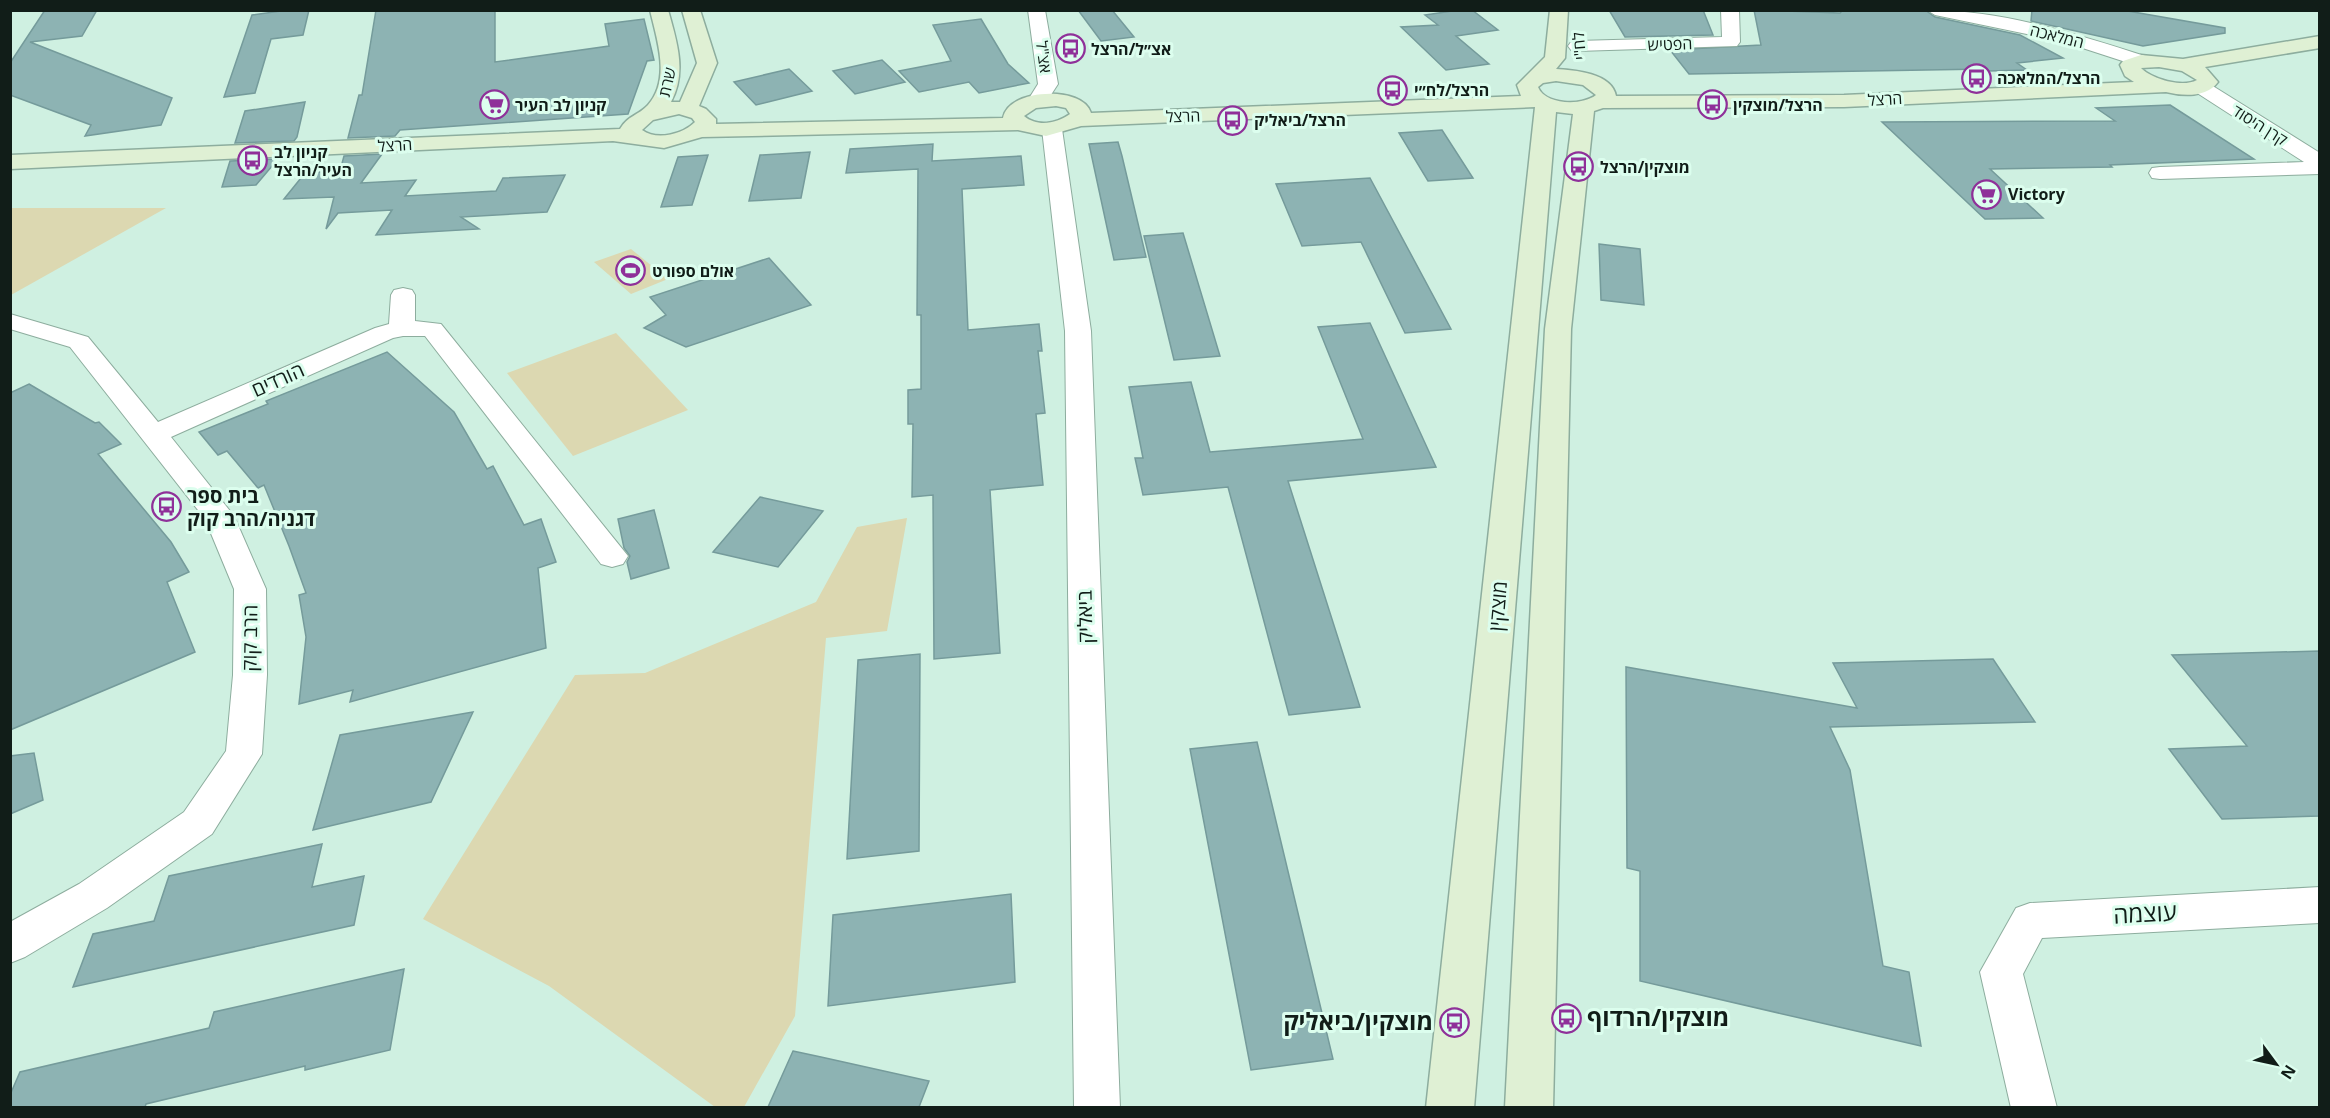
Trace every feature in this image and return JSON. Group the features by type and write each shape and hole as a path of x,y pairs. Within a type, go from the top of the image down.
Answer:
{"street":[{"name":"שרת","path":"640,124 662,104 673,65 660,10"},
{"name":"שרת","path":"691,10 706,63 696,119"},
{"name":"אצ\"ל","path":"1036,10 1052,110"},
{"name":"לח\"י","path":"1537,92 1555,58 1559,10"},
{"name":"הפטיש","path":"1577,46 1731,42 1730,10"},
{"name":"המלאכה","path":"1935,10 2065,36 2136,66"},
{"name":"לח\"י","path":"1577,22 1577,46 1581,68 1593,94"},
{"path":"2181,65 2319,42"},
{"path":"2136,66 2145,80 2167,86 2204,83 2319,59"},
{"path":"2181,65 2197,71 2204,83"},
{"name":"הרצל","path":"1593,94 1832,87 2136,66 2181,65"},
{"path":"1537,92 1556,75 1593,94"},
{"name":"קרן היסוד","path":"2204,83 2319,163"},
{"name":"הרצל","path":"1593,94 1844,101 2167,86"},
{"path":"1537,92 1593,94"},
{"name":"הרצל","path":"696,119 1052,110 1537,92"},
{"name":"מוצקין","path":"1450,1107 1537,92"},
{"path":"1528,1107 1558,329 1593,94"},
{"name":"ביאליק","path":"1052,110 1078,331 1097,1107"},
{"path":"640,124 659,141 680,138 696,119"},
{"path":"640,124 696,119"},
{"name":"הרצל","path":"10,160 49,162 613,135 640,124"},
{"path":"2160,173 2319,168"},
{"path":"403,295 402,328 432,329 612,556"},
{"name":"הרב קוק","path":"10,321 79,342 219,516 250,589 250,675 244,754 198,823 93,896 10,944"},
{"name":"הורדים","path":"154,434 384,333 402,328"},
{"name":"עוצמה","path":"2034,1107 2001,972 2030,921 2319,905"}],"shaded area":[{"path":"11,208 166,208 11,295"},
{"name":"אולם ספורט","path":"631,249 668,279 631,294 594,262"},
{"path":"616,333 688,410 573,456 507,373"},
{"path":"907,518 887,631 826,638 795,1016 744,1107 715,1107 549,986 423,919 575,675 645,673 816,602 857,527"}],"building":[{"path":"45,10 97,10 82,36 30,42 172,98 161,125 85,136 91,125 10,95 10,63"},
{"path":"288,10 309,10 303,35 271,39 255,93 224,97 252,15"},
{"path":"376,10 495,10 495,62 609,46 605,24 644,19 654,60 647,61 628,114 400,130 395,136 348,138 359,95 362,95"},
{"path":"1078,10 1112,10 1134,37 1101,41"},
{"path":"1472,10 1498,30 1456,36 1489,64 1446,70 1401,27 1438,25 1425,15"},
{"path":"1609,10 1703,10 1713,35 1625,37"},
{"path":"1754,10 1840,13 1843,10 1925,10 1935,17 2020,35 2063,58 2017,63 2027,70 1689,74 1670,50 1761,45"},
{"path":"2032,10 2122,10 2225,28 2225,33 2143,46 2031,21"},
{"path":"981,19 1008,64 1029,83 979,93 969,82 919,92 899,71 951,61 933,25"},
{"path":"882,60 905,82 855,94 833,71"},
{"path":"789,69 812,91 756,105 734,82"},
{"path":"305,102 297,137 294,141 235,143 245,111"},
{"name":"Victory","path":"2170,105 2254,159 2110,165 2112,167 1990,169 2043,218 1985,219 1882,122 2115,121 2096,108"},
{"path":"1442,130 1473,178 1428,181 1399,133"},
{"path":"1118,142 1146,257 1114,260 1089,144"},
{"path":"933,144 932,161 1021,156 1024,185 962,189 968,330 1039,324 1042,351 1038,351 1045,413 1036,414 1043,485 990,490 1000,653 934,659 933,495 912,497 913,424 908,424 908,390 921,389 921,315 917,315 918,169 846,173 850,149"},
{"path":"810,152 801,198 749,201 760,155"},
{"path":"382,154 361,183 416,180 405,196 496,191 503,178 565,175 547,212 461,217 479,229 376,235 392,210 338,213 326,229 334,197 284,199 305,173 340,171 344,156"},
{"path":"708,155 692,205 661,207 678,157"},
{"path":"278,159 256,185 222,187 230,161"},
{"path":"1370,178 1451,329 1405,333 1361,242 1302,246 1276,184"},
{"path":"1183,233 1220,356 1174,360 1144,236"},
{"path":"1599,244 1640,249 1644,305 1601,300"},
{"path":"769,258 811,305 686,347 644,328 666,315 650,297"},
{"path":"1370,323 1436,467 1288,481 1360,707 1289,715 1228,487 1143,495 1135,458 1143,458 1129,387 1191,382 1210,452 1363,439 1318,327"},
{"path":"387,352 454,412 487,469 493,466 524,525 541,519 556,562 538,568 546,648 350,702 353,690 299,704 306,637 299,595 306,593 289,546 264,485 258,488 227,451 218,455 199,432 268,404 266,401"},
{"path":"29,384 95,423 99,422 121,444 98,454 171,542 189,572 167,582 195,652 10,730 10,393"},
{"path":"760,497 823,511 778,567 713,552"},
{"path":"654,510 669,568 631,579 627,562 630,556 624,548 618,519"},
{"path":"2319,651 2319,816 2222,819 2169,749 2247,746 2172,655"},
{"path":"920,654 919,851 847,859 858,660"},
{"path":"1993,659 2035,722 1830,727 1850,770 1883,966 1909,972 1921,1046 1640,981 1640,871 1627,868 1626,667 1857,708 1833,663"},
{"path":"473,712 431,802 313,830 340,735"},
{"path":"1257,742 1333,1059 1251,1070 1190,749"},
{"path":"34,753 43,800 10,814 10,756"},
{"path":"322,844 312,887 364,876 354,925 73,987 93,934 154,921 169,876"},
{"path":"1011,894 1015,982 828,1006 833,915"},
{"path":"404,969 390,1050 305,1070 305,1066 146,1104 145,1107 10,1107 10,1095 20,1072 209,1028 214,1012"},
{"path":"793,1051 929,1081 919,1107 768,1107"}],"place":[{"name":"אצ״ל/הרצל","path":"1070,49"},
{"name":"הרצל/המלאכה","path":"1976,78"},
{"name":"הרצל/לח״י","path":"1393,90"},
{"name":"קניון לב העיר","path":"494,105"},
{"name":"הרצל/מוצקין","path":"1712,105"},
{"name":"הרצל/ביאליק","path":"1233,120"},
{"name":"קניון לב העיר/הרצל","path":"253,161"},
{"name":"מוצקין/הרצל","path":"1579,167"},
{"name":"Victory","path":"1987,194"},
{"name":"אולם ספורט","path":"631,271"},
{"name":"בית ספר דגניה/הרב קוק","path":"166,507"},
{"name":"מוצקין/הרדוף","path":"1566,1018"},
{"name":"מוצקין/ביאליק","path":"1454,1022"}]}
